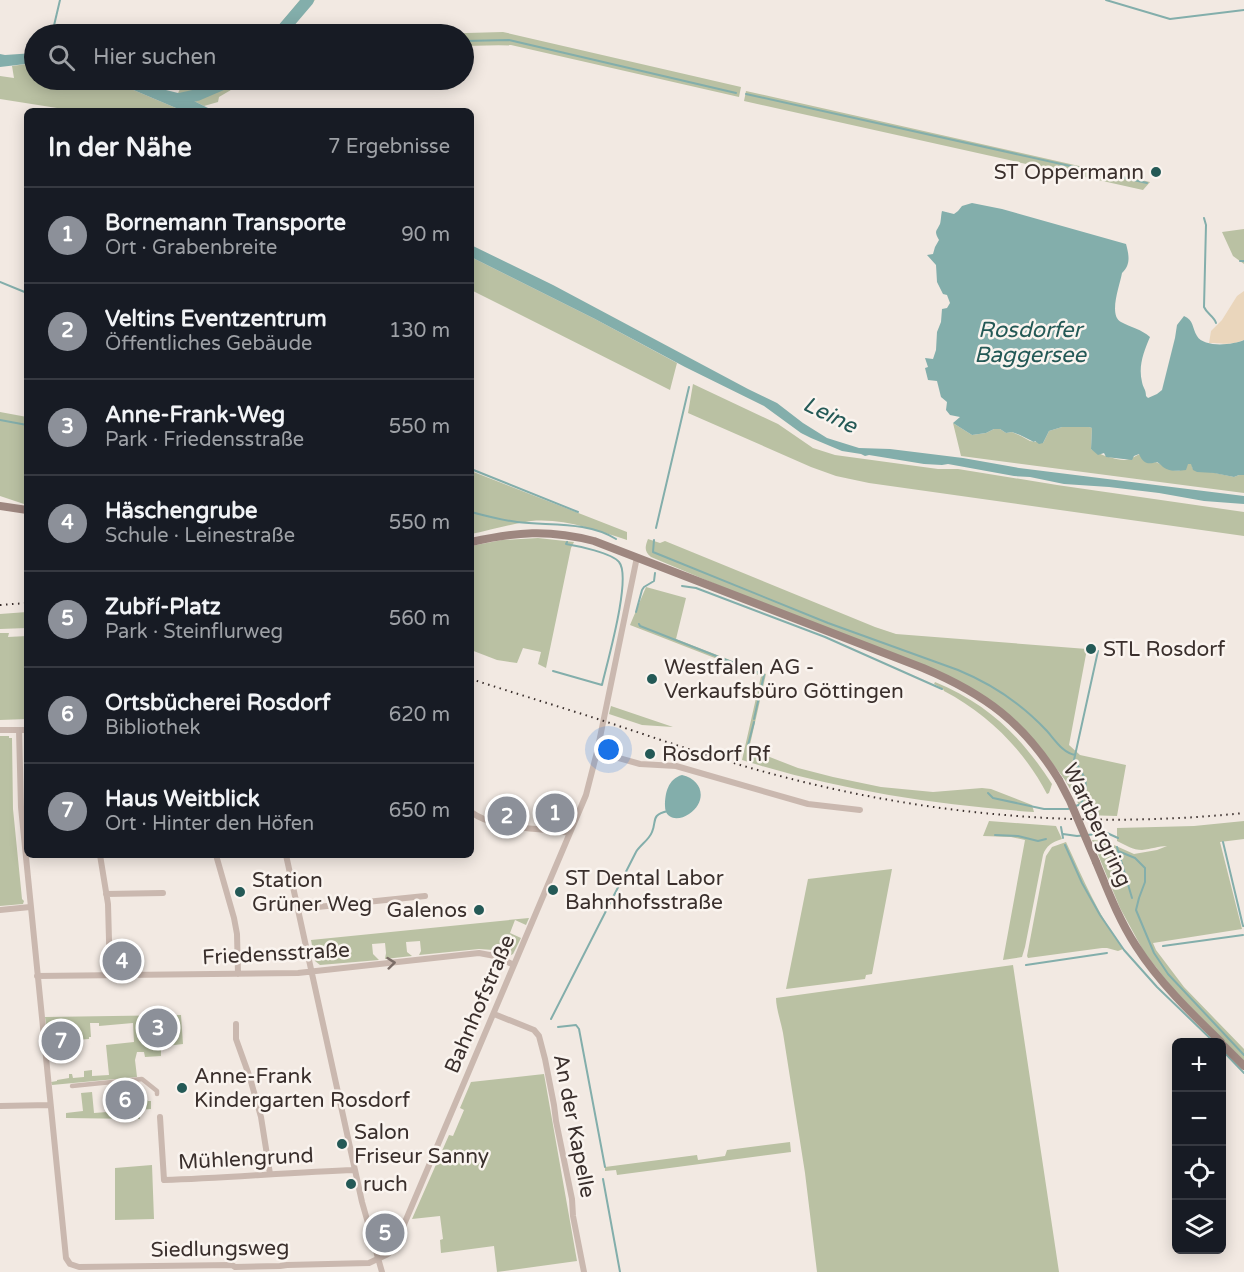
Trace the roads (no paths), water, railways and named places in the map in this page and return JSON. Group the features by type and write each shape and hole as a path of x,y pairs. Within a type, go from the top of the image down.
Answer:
{"main road":[{"path":"0,506 24,510"},
{"name":"Wartbergring","path":"474,541 531,532 552,532 594,541 902,659 963,686 992,705 1011,720 1040,752 1059,780 1074,809 1121,919 1144,958 1170,990 1216,1038"},
{"name":"Wartbergring","path":"1226,1048 1244,1066"}],"street":[{"name":"Bahnhofstraße","path":"378,1258 391,1252 395,1247 590,785 637,557"},
{"path":"0,730 24,730"},
{"path":"19,730 20,795 24,840"},
{"path":"597,752 640,764 676,766 808,804 860,810"},
{"path":"474,814 495,823 570,833"},
{"path":"0,1106 50,1105 26,858"},
{"path":"100,858 109,919 110,976"},
{"path":"217,858 237,934 238,974"},
{"path":"287,858 355,1170 382,1272"},
{"path":"106,894 163,892"},
{"path":"298,909 425,896"},
{"path":"0,910 30,907"},
{"name":"Friedensstraße","path":"37,976 298,973 479,953 495,956 514,965"},
{"name":"An der Kapelle","path":"494,1014 534,1030 539,1036 572,1199 584,1272"},
{"path":"236,1024 236,1039 261,1117 270,1174"},
{"path":"72,1086 142,1079 157,1091 157,1094"},
{"name":"Siedlungsweg","path":"50,1105 66,1258 70,1264 79,1267 232,1265 235,1267 369,1263 378,1258"},
{"name":"Mühlengrund","path":"160,1117 164,1180 355,1170"}],"water":[{"path":"0,54 24,54 24,64 0,67"},
{"path":"134,90 166,90 178,93 208,108 176,108"},
{"name":"Rosdorfer Baggersee","path":"972,203 1002,209 1126,244 1128,263 1122,273 1115,313 1121,322 1150,337 1141,364 1142,384 1148,398 1162,390 1177,325 1184,316 1191,322 1197,336 1206,342 1226,344 1244,340 1244,475 1234,477 1197,472 1193,470 1191,464 1188,464 1186,470 1165,469 1157,462 1146,462 1139,454 1132,460 1106,457 1104,453 1098,455 1091,449 1092,428 1089,427 1062,427 1049,431 1043,443 1039,444 1000,429 972,435 953,423 960,417 950,415 946,410 947,402 941,397 937,381 928,380 925,368 928,367 925,358 933,359 936,350 942,309 947,308 950,303 937,282 936,265 927,255 933,254 939,240 936,232 942,211 954,214 962,206"},
{"path":"474,246 553,285 777,403 827,438 859,448 890,449 963,458 1019,468 1244,496 1244,504 1204,501 1109,487 1064,484 948,464 924,464 842,451 801,433 764,406 474,258"},
{"path":"682,775 699,786 701,792 699,804 689,814 681,818 673,818 666,811 666,796 670,783"}],"waterway":[{"path":"54,24 60,0"},
{"path":"288,24 308,0"},
{"path":"1106,0 1170,19 1244,10"},
{"path":"474,41 509,40 736,93"},
{"path":"179,99 209,90"},
{"path":"746,94 1147,183"},
{"path":"1204,218 1206,225 1204,307 1216,323"},
{"path":"0,282 24,292"},
{"path":"656,528 689,387"},
{"path":"0,420 24,424"},
{"path":"474,470 578,512"},
{"path":"474,513 517,522 593,529 616,539"},
{"path":"654,540 653,552 828,623 958,670 983,682 1017,704 1037,721 1063,749 1075,755"},
{"path":"553,671 602,685 623,584 619,562 594,550 566,544 567,542"},
{"path":"636,612 642,590 654,581 655,573"},
{"path":"682,586 696,588 825,637 942,689"},
{"path":"639,624 764,675 754,719"},
{"path":"988,793 993,798 1044,809 1068,809 1081,804 1086,785 1082,772 1074,760 1098,651"},
{"path":"748,745 754,722"},
{"path":"551,1019 636,852 651,835 656,817 668,811"},
{"path":"1061,827 1063,838"},
{"path":"1063,834 1077,836 1107,833 1118,838"},
{"path":"995,835 1018,836 1038,841 1046,839"},
{"path":"1223,842 1244,926"},
{"path":"1065,845 1082,883 1124,950 1157,987 1210,1038"},
{"path":"1117,847 1132,898"},
{"path":"1118,851 1135,858 1145,868 1145,882 1136,910 1154,953 1168,974 1244,1055"},
{"path":"1163,946 1243,935"},
{"path":"1026,965 1107,953"},
{"path":"558,1027 576,1025 579,1029 605,1167"},
{"path":"1226,1054 1244,1073"},
{"path":"603,1179 620,1272"}],"railway":[{"path":"0,605 24,603"},
{"path":"474,680 740,765 840,790 897,801 954,810 1070,819 1128,820 1244,813"}],"place":[{"name":"ST Oppermann","path":"1156,172"},
{"name":"STL Rosdorf","path":"1091,649"},
{"name":"Westfalen AG - Verkaufsbüro Göttingen","path":"652,679"},
{"name":"Rosdorf Rf","path":"650,754"},
{"name":"Bornemann Transporte","path":"555,813"},
{"name":"Veltins Eventzentrum","path":"507,816"},
{"name":"ST Dental Labor Bahnhofsstraße","path":"553,890"},
{"name":"Station Grüner Weg","path":"240,892"},
{"name":"Galenos","path":"479,910"},
{"name":"Häschengrube","path":"122,961"},
{"name":"Anne-Frank-Weg","path":"158,1028"},
{"name":"Haus Weitblick","path":"61,1041"},
{"name":"Anne-Frank Kindergarten Rosdorf","path":"182,1088"},
{"name":"Ortsbücherei Rosdorf","path":"125,1100"},
{"name":"Salon Friseur Sanny","path":"342,1144"},
{"name":"ruch","path":"351,1184"},
{"name":"Zubří-Platz","path":"385,1233"}],"water label":[{"name":"Leine","path":"830,415"}]}
